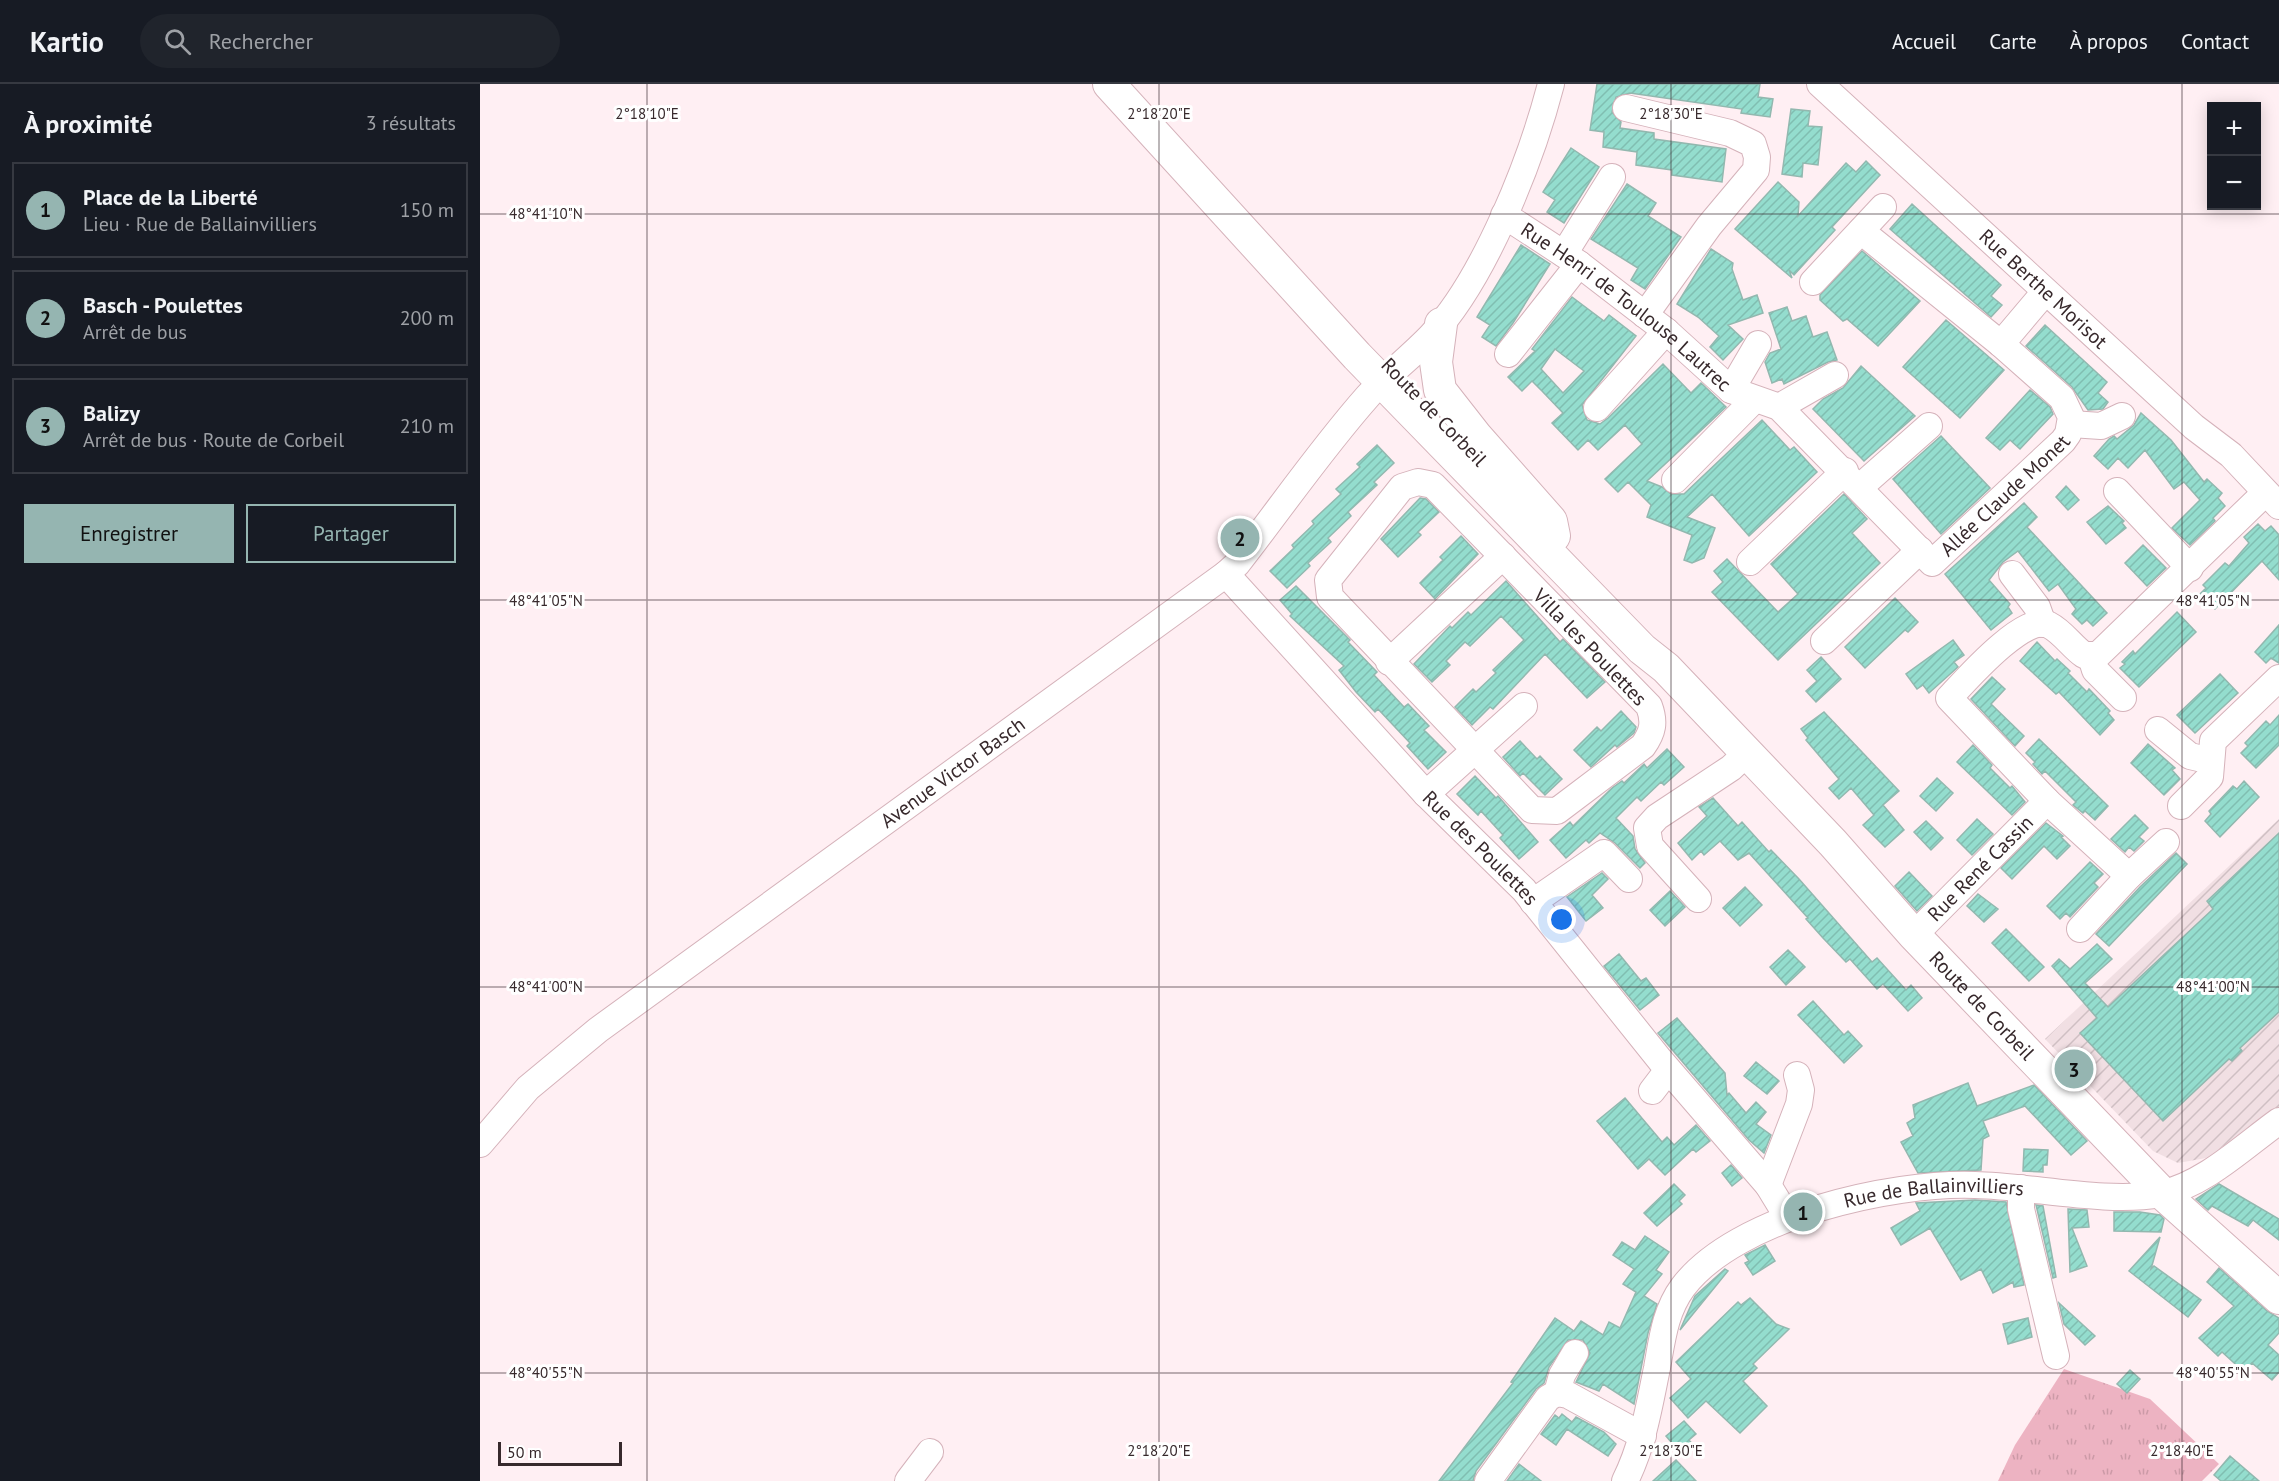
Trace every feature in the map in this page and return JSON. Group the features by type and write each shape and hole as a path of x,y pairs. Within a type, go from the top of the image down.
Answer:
{"main road":[{"name":"Route de Corbeil","path":"1109,84 1189,169 1248,239 1389,376 1642,649 1666,668 1914,935 2162,1193 2279,1298"},
{"path":"1441,324 1436,362 1440,390 1476,436 1551,520 1554,536"},
{"name":"Route de Corbeil","path":"1389,376 1420,401 1554,536 1650,642 1666,668"}],"street":[{"name":"Avenue Victor Basch","path":"480,1144 528,1088 598,1030 1226,574 1368,396 1441,324 1475,273 1504,215 1529,153 1551,84"},
{"name":"Rue Berthe Morisot","path":"1820,84 2194,427 2231,455 2272,500 2190,568 2104,651 2091,657"},
{"path":"1626,108 1730,133 1753,144 1757,157 1756,170 1709,226 1645,315"},
{"path":"1508,354 1571,259 1612,177"},
{"path":"1814,282 1883,207"},
{"name":"Rue Henri de Toulouse Lautrec","path":"1504,215 1571,259 1666,331 1731,390 1779,407 1926,556"},
{"name":"Allée Claude Monet","path":"1824,641 2063,441 2071,424 2071,417 2061,398 2001,344 1861,231"},
{"path":"2001,344 2045,292"},
{"path":"1597,408 1666,331"},
{"path":"1731,390 1758,344"},
{"path":"1779,407 1835,375"},
{"path":"1675,480 1755,400"},
{"name":"Allée Claude Monet","path":"2071,424 2101,426 2122,416"},
{"path":"1750,562 1852,479 1929,426"},
{"name":"Villa les Poulettes","path":"1418,482 1433,485 1649,706 1654,719 1652,734 1643,746 1557,811 1532,810 1389,662 1330,597 1328,580 1402,487 1418,482"},
{"path":"2117,491 2190,568"},
{"path":"1389,662 1503,556"},
{"name":"Rue des Poulettes","path":"1226,574 1426,794 1533,902 1668,1070 1768,1185 1782,1208 1785,1219"},
{"path":"2012,574 2037,607 2043,624 2057,631 2078,651 2091,657 2095,670 2123,698"},
{"name":"Rue René Cassin","path":"2043,624 2037,623 2025,629 1985,660 1949,698 2047,801 2128,876"},
{"path":"2181,806 2210,777 2212,741 2279,678"},
{"path":"1426,794 1524,705"},
{"path":"2158,730 2190,756 2211,761"},
{"path":"1698,898 1650,846 1647,828 1657,817 1731,768 1747,753"},
{"name":"Rue René Cassin","path":"1914,935 2047,801"},
{"path":"2080,929 2128,876 2166,842"},
{"path":"1533,902 1604,854 1629,879"},
{"path":"1652,1091 1668,1070"},
{"path":"1768,1185 1799,1104 1802,1090 1797,1075"},
{"name":"Rue de Ballainvilliers","path":"1625,1481 1643,1437 1665,1326 1683,1287 1700,1270 1729,1249 1785,1219 1884,1192 1923,1186 1975,1185 2126,1196 2162,1193 2187,1184 2207,1172 2279,1121"},
{"path":"2021,1188 2021,1209 2056,1356"},
{"path":"1557,1393 1562,1375 1575,1353"},
{"path":"1488,1481 1548,1398 1557,1393 1568,1395 1643,1437"},
{"path":"908,1481 930,1452"}],"shaded area":[{"path":"2279,819 2279,1108 2206,1158 2178,1163 2153,1151 2045,1039"}],"green space":[{"path":"2064,1369 2150,1399 2219,1464 2202,1481 1998,1481 2015,1445"}],"building":[{"path":"1597,84 1760,84 1758,97 1773,99 1770,117 1741,113 1742,109 1630,93 1616,97 1612,112 1621,122 1620,128 1654,133 1654,139 1726,149 1722,182 1672,175 1672,170 1636,165 1637,152 1603,147 1604,132 1590,130"},
{"path":"1791,109 1810,111 1808,126 1822,127 1818,165 1803,163 1802,177 1782,174"},
{"path":"1571,148 1599,167 1564,223 1547,212 1555,200 1543,192"},
{"path":"1866,161 1880,175 1832,227 1835,230 1794,275 1789,270 1792,278 1735,229 1778,182 1799,202 1798,216 1846,163 1856,172"},
{"path":"1627,184 1656,203 1648,216 1681,237 1645,289 1631,280 1638,268 1591,239"},
{"path":"1912,204 2001,285 1991,296 2002,305 1991,317 1890,229"},
{"path":"1521,245 1550,264 1496,346 1482,337 1490,325 1477,317"},
{"path":"1711,249 1733,263 1732,269 1743,300 1757,295 1763,313 1728,325 1743,339 1723,360 1710,347 1719,336 1698,317 1677,304"},
{"path":"1862,251 1920,301 1878,346 1847,319 1843,321 1820,300 1820,295"},
{"path":"1572,297 1604,321 1609,315 1636,336 1582,405 1587,420 1600,424 1663,364 1691,393 1701,383 1726,407 1647,481 1662,487 1671,494 1684,494 1762,420 1790,450 1794,447 1817,472 1749,536 1712,494 1687,517 1715,528 1704,558 1692,563 1684,560 1692,535 1647,517 1651,505 1628,482 1618,492 1605,479 1642,444 1625,425 1598,450 1588,440 1578,450 1552,423 1563,413 1542,391 1532,381 1522,391 1508,377 1535,351 1532,349","holes":["1555,349 1584,371 1563,393 1541,369"]},
{"path":"1787,307 1792,321 1806,316 1813,337 1827,332 1837,360 1828,362 1784,384 1782,379 1772,383 1765,362 1770,353 1781,349 1769,313"},
{"path":"1946,320 2004,370 1960,418 1903,367"},
{"path":"2045,325 2107,382 2098,393 2108,402 2103,409 2088,410 2072,387 2026,346"},
{"path":"1861,366 1915,416 1864,461 1813,409 1823,399 1843,388"},
{"path":"2030,390 2050,407 2053,414 2020,449 2010,440 2000,450 1986,438"},
{"path":"2141,413 2171,440 2204,482 2207,479 2222,493 2218,498 2225,506 2213,518 2215,521 2190,545 2172,528 2200,500 2184,482 2174,489 2145,450 2128,468 2118,458 2108,469 2094,456 2109,439 2114,436 2117,439 2134,425"},
{"path":"1941,436 1990,488 1941,534 1893,479"},
{"path":"1377,445 1394,463 1374,482 1377,485 1348,512 1351,516 1328,538 1331,542 1308,563 1310,566 1287,588 1270,571 1294,548 1292,545 1314,524 1312,521 1341,494 1336,489 1360,467 1357,464"},
{"path":"2066,486 2079,500 2068,510 2056,497"},
{"path":"1844,494 1867,519 1852,533 1880,563 1778,660 1712,592 1723,582 1714,571 1727,559 1778,612 1798,594 1771,564"},
{"path":"1420,498 1426,499 1439,512 1418,532 1421,535 1398,557 1381,539"},
{"path":"2024,503 2037,517 2027,527 2107,613 2093,626 2087,620 2082,624 2072,614 2076,609 2058,584 2049,591 2018,551 2003,562 1989,580 2010,604 2008,607 2012,613 1991,630 1945,574"},
{"path":"2108,506 2124,521 2122,523 2126,528 2106,544 2087,522"},
{"path":"2258,524 2265,531 2271,526 2279,535 2279,580 2262,561 2215,609 2200,594 2206,588 2203,585 2225,563 2229,566 2249,543 2244,537"},
{"path":"1461,536 1478,554 1435,599 1420,583 1443,560 1440,557"},
{"path":"2143,545 2166,568 2147,586 2125,563"},
{"path":"1506,581 1560,642 1563,639 1605,682 1587,698 1545,654 1493,709 1490,707 1472,725 1455,707 1473,689 1476,692 1496,673 1493,670 1524,640 1501,616 1470,646 1465,642 1446,661 1450,665 1432,682 1414,664 1450,626 1452,628 1468,612 1471,615"},
{"path":"1296,586 1350,640 1348,642 1377,672 1374,675 1404,707 1408,704 1429,726 1424,730 1446,752 1428,769 1407,746 1410,743 1378,709 1375,712 1356,692 1339,670 1344,666 1290,616 1292,614 1280,600"},
{"path":"1895,598 1918,622 1908,632 1905,630 1865,668 1845,647"},
{"path":"2177,612 2196,632 2139,687 2120,668 2125,664 2122,662 2133,651 2135,654"},
{"path":"2279,625 2279,663 2271,658 2266,663 2255,652"},
{"path":"1953,640 1964,655 1954,662 1958,667 1929,693 1923,685 1917,689 1906,674"},
{"path":"2037,642 2055,661 2057,659 2070,671 2068,673 2087,692 2089,689 2110,711 2108,713 2114,720 2100,735 2059,692 2056,694 2020,661"},
{"path":"1821,657 1841,679 1816,702 1806,691 1817,681 1807,670"},
{"path":"2220,674 2238,693 2195,733 2177,715"},
{"path":"1992,677 2005,689 1991,704 2024,736 2015,746 1971,699"},
{"path":"1621,711 1636,727 1634,733 1617,747 1615,745 1591,767 1574,750 1597,727 1601,731"},
{"path":"1824,712 1899,791 1883,805 1904,830 1885,847 1863,825 1874,815 1851,788 1839,799 1829,788 1839,779 1806,740 1808,738 1801,729"},
{"path":"2279,715 2279,745 2256,768 2241,753 2248,746 2245,743 2266,721 2270,725"},
{"path":"2039,739 2108,806 2095,820 2085,811 2083,813 2073,805 2076,802 2045,771 2042,774 2033,764 2035,762 2026,753"},
{"path":"1520,741 1537,759 1540,756 1562,779 1545,795 1523,773 1520,776 1503,757"},
{"path":"2148,744 2175,768 2172,770 2180,779 2164,795 2131,763"},
{"path":"1973,745 1992,765 1990,768 2010,788 2012,786 2025,802 2012,815 1957,762"},
{"path":"1667,749 1684,767 1664,785 1661,782 1641,801 1637,797 1616,818 1633,836 1635,849 1645,863 1640,868 1615,843 1600,833 1589,843 1586,840 1566,858 1550,840 1570,822 1573,826 1612,788 1622,781 1624,783 1644,764 1647,768"},
{"path":"1475,776 1496,798 1498,796 1538,842 1519,859 1500,838 1503,835 1481,811 1478,815 1457,794"},
{"path":"1937,778 1953,793 1936,811 1920,796"},
{"path":"2244,781 2259,797 2220,837 2205,821 2211,814 2209,811 2233,786 2237,789"},
{"path":"1713,798 1738,826 1742,822 1769,852 1771,850 1872,962 1877,958 1906,990 1911,985 1922,998 1908,1011 1883,984 1877,989 1850,959 1846,962 1823,938 1806,919 1808,918 1749,853 1738,860 1720,841 1704,855 1701,851 1692,860 1678,843 1707,816 1699,807"},
{"path":"2135,815 2148,828 2139,837 2144,841 2134,851 2129,847 2125,852 2111,839"},
{"path":"1977,819 1993,834 1972,855 1957,840"},
{"path":"1926,821 1943,838 1931,850 1914,832"},
{"path":"2046,823 2063,836 2061,837 2070,846 2057,859 2044,846 2012,879 2001,868"},
{"path":"2279,833 2279,1012 2240,1048 2242,1051 2232,1061 2229,1059 2163,1121 2080,1033 2097,1018 2052,966 2059,959 2070,969 2097,944 2112,959 2085,983 2108,1007 2213,909 2207,901"},
{"path":"2176,853 2187,864 2109,946 2096,934"},
{"path":"2090,862 2103,874 2094,883 2098,887 2070,917 2066,913 2060,919 2047,906"},
{"path":"1909,872 1932,896 1917,911 1895,886"},
{"path":"1602,873 1608,879 1592,895 1603,908 1586,921 1567,897"},
{"path":"1745,887 1762,905 1740,926 1723,908"},
{"path":"1670,891 1685,907 1665,926 1650,910"},
{"path":"1978,894 1998,909 1984,922 1967,906"},
{"path":"2006,929 2044,967 2029,981 1992,943"},
{"path":"1788,950 1805,967 1786,985 1770,967"},
{"path":"1619,954 1641,981 1646,978 1659,995 1640,1010 1604,966"},
{"path":"1813,1001 1844,1035 1848,1031 1862,1046 1844,1063 1798,1015"},
{"path":"1677,1018 1725,1073 1727,1095 1729,1093 1746,1113 1756,1102 1766,1112 1756,1124 1771,1135 1764,1153 1749,1140 1658,1033"},
{"path":"1756,1062 1779,1081 1767,1094 1744,1076"},
{"path":"1968,1083 1977,1106 2034,1085 2087,1141 2071,1155 2025,1106 1983,1121 1989,1136 1983,1139 1981,1170 1918,1173 1901,1142 1913,1136 1907,1123 1915,1118 1913,1105"},
{"path":"1625,1098 1662,1142 1667,1137 1674,1145 1696,1125 1710,1141 1696,1152 1693,1149 1665,1175 1649,1159 1638,1169 1597,1121"},
{"path":"2024,1149 2048,1150 2047,1165 2043,1165 2043,1172 2023,1171"},
{"path":"1731,1165 1742,1178 1732,1186 1722,1173"},
{"path":"1674,1184 1685,1195 1679,1201 1682,1204 1657,1226 1644,1213"},
{"path":"2219,1184 2279,1219 2279,1240 2253,1220 2248,1226 2212,1206 2208,1210 2196,1199"},
{"path":"1975,1200 2006,1202 2024,1285 2014,1287 2013,1282 1993,1293 1981,1269 1961,1280 1930,1228 1901,1245 1891,1228 1920,1211 1916,1203"},
{"path":"2036,1205 2043,1206 2056,1277 2053,1278"},
{"path":"2068,1209 2087,1210 2089,1227 2072,1228 2087,1266 2070,1272"},
{"path":"2114,1212 2160,1215 2164,1219 2161,1232 2114,1231"},
{"path":"1645,1236 1669,1252 1656,1270 1662,1274 1644,1296 1657,1304 1648,1333 1634,1404 1603,1384 1599,1391 1576,1382 1590,1353 1583,1340 1568,1340 1549,1367 1544,1383 1536,1389 1476,1471 1473,1481 1439,1481 1513,1383 1511,1382 1555,1318 1574,1331 1581,1321 1603,1335 1609,1322 1620,1328 1636,1292 1623,1284 1634,1269 1613,1255 1622,1242 1635,1250"},
{"path":"2160,1237 2151,1269 2154,1266 2201,1300 2188,1317 2129,1271"},
{"path":"1765,1245 1775,1261 1753,1275 1745,1263 1749,1261 1745,1255"},
{"path":"2219,1268 2267,1311 2279,1318 2279,1333 2268,1345 2279,1355 2279,1372 2272,1380 2252,1363 2244,1372 2222,1352 2218,1356 2199,1338 2234,1306 2207,1282"},
{"path":"1725,1269 1728,1271 1680,1330 1695,1296"},
{"path":"1750,1298 1776,1324 1789,1329 1753,1364 1757,1368 1743,1381 1767,1406 1740,1433 1706,1401 1688,1418 1670,1398 1691,1379 1676,1362 1738,1302 1741,1305"},
{"path":"2059,1303 2095,1336 2085,1345 2064,1324"},
{"path":"2028,1318 2032,1337 2008,1344 2003,1324"},
{"path":"2130,1370 2140,1379 2127,1393 2117,1384"},
{"path":"1562,1414 1572,1422 1576,1417 1604,1432 1616,1444 1608,1456 1567,1429 1556,1445 1541,1434 1555,1415 1559,1418"},
{"path":"1684,1421 1696,1434 1689,1440 1694,1446 1683,1456 1666,1436"},
{"path":"2230,1456 2259,1481 2221,1481 2214,1475"},
{"path":"1676,1460 1696,1481 1653,1481"},
{"path":"1519,1464 1541,1481 1507,1481"}],"place":[{"name":"Basch - Poulettes","path":"1240,538"},
{"name":"Balizy","path":"2074,1069"},
{"name":"Place de la Liberté","path":"1803,1212"}]}
